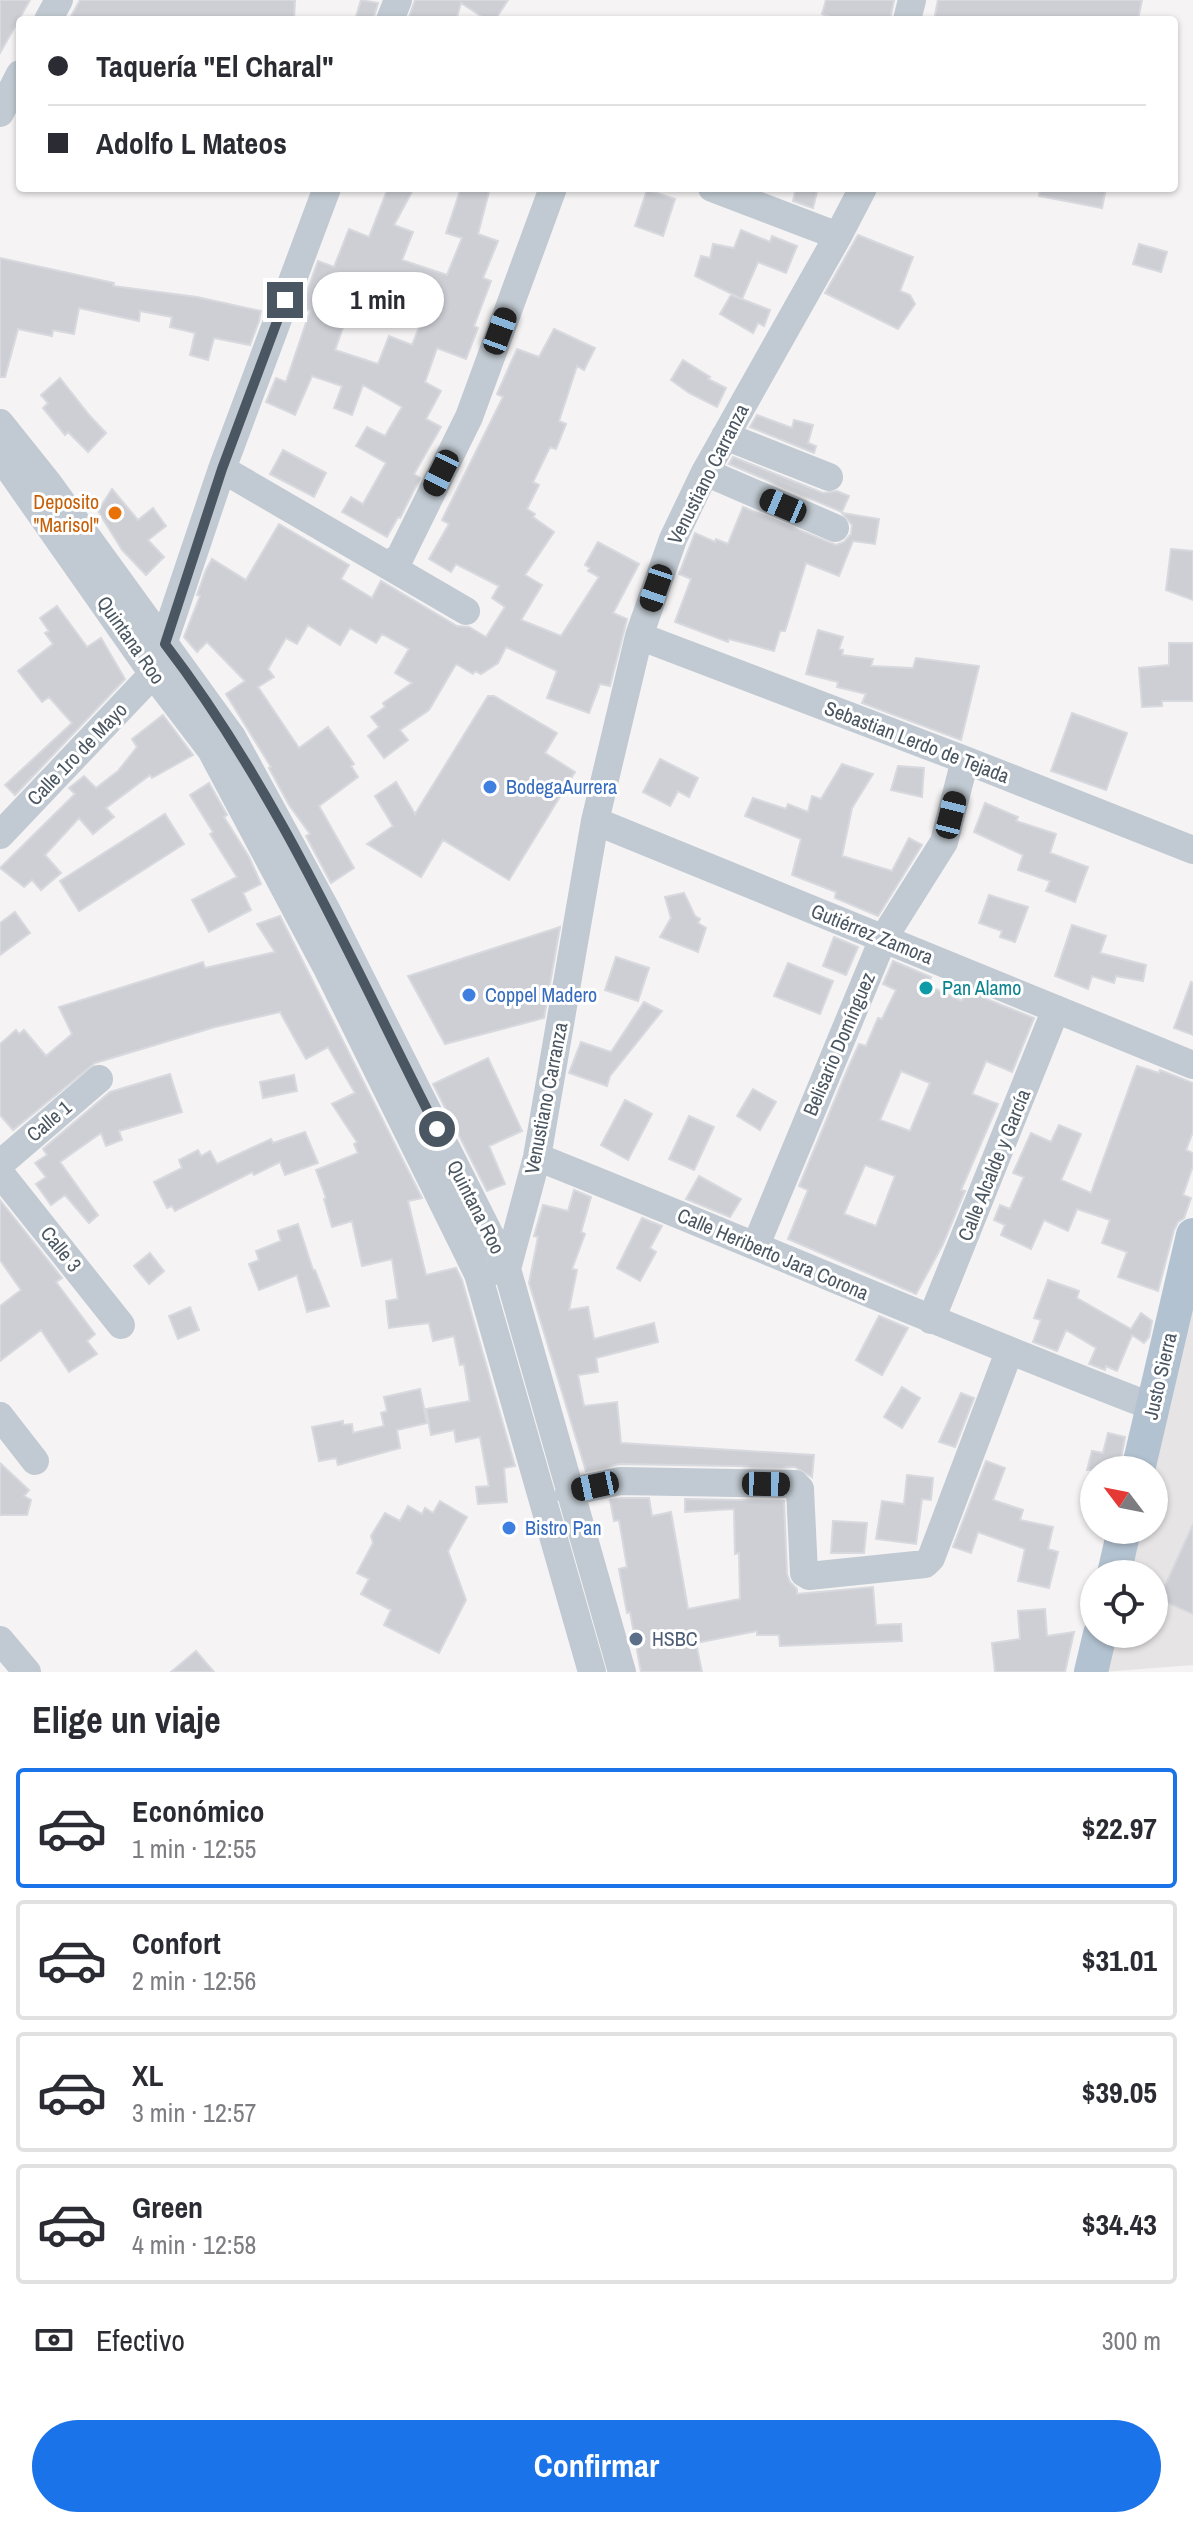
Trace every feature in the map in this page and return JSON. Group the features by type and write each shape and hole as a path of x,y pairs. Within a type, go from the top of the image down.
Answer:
{"main road":[{"name":"Justo Sierra","path":"1141,1456 1193,1235"},
{"path":"1091,1672 1097,1648"}],"street":[{"path":"0,113 16,82"},
{"path":"153,674 222,469 326,192"},
{"path":"388,565 400,557 469,417 552,192"},
{"path":"722,192 838,236"},
{"name":"Venustiano Carranza","path":"507,1269 537,1157 595,821 639,636 673,539 705,472 861,192"},
{"name":"Quintana Roo","path":"0,423 48,483 232,737 328,913 507,1269 622,1672"},
{"path":"725,436 829,477"},
{"name":"Quintana Roo","path":"0,456 153,674 211,750 328,970 478,1274 592,1672"},
{"path":"222,469 466,611"},
{"path":"705,472 835,528"},
{"name":"Sebastian Lerdo de Tejada","path":"639,636 1193,850"},
{"name":"Calle 1ro de Mayo","path":"0,835 153,674"},
{"name":"Belisario Domínguez","path":"756,1245 883,939 944,842 965,760"},
{"name":"Gutiérrez Zamora","path":"595,821 1193,1065"},
{"name":"Calle Alcalde y García","path":"931,1320 1056,1009"},
{"name":"Calle 1","path":"0,1164 99,1079"},
{"name":"Calle Heriberto Jara Corona","path":"537,1157 1009,1352 1153,1407"},
{"name":"Calle 3","path":"0,1173 121,1325"},
{"path":"478,1274 507,1269"},
{"path":"569,1492 620,1481 795,1484 800,1489 804,1573 809,1576 925,1564 931,1558 1009,1352"},
{"path":"0,1416 35,1461"},
{"path":"0,1640 27,1672"}],"shaded area":[{"path":"1193,1293 1193,1665 1102,1672 1108,1648 1168,1648 1168,1560 1128,1560 1132,1544 1168,1544 1168,1456 1157,1456"}],"building":[{"path":"0,0 30,0 21,16 16,16 16,25 0,53"},
{"path":"80,0 295,0 294,16 71,16"},
{"path":"361,0 378,3 374,16 356,16"},
{"path":"415,0 508,0 498,16 481,16 461,3 457,16 409,16"},
{"path":"826,0 894,0 891,16 822,14"},
{"path":"938,0 1142,0 1139,16 935,16"},
{"path":"386,192 412,192 394,225 413,232 402,260 447,275 462,238 446,233 460,192 489,192 478,234 498,241 483,278 491,281 474,326 478,328 466,359 437,348 425,382 441,391 426,419 441,427 414,474 420,478 387,537 342,512 351,497 363,504 386,463 356,446 367,427 385,436 402,407 363,385 352,415 334,408 342,386 312,376 295,415 266,402 276,378 286,382 310,311 301,308 318,261 334,267 349,229 369,237","holes":["359,282 427,307 412,345 389,336 378,364 335,350"]},
{"path":"646,192 675,199 663,236 635,226"},
{"path":"795,192 817,192 813,208 793,201"},
{"path":"1040,192 1105,192 1102,208 1039,196"},
{"path":"741,230 770,242 772,236 797,246 786,273 758,262 742,299 695,276 701,256 710,258 713,244 734,248"},
{"path":"858,235 913,257 900,291 910,295 915,304 898,329 825,293"},
{"path":"1139,244 1167,252 1161,272 1133,264"},
{"path":"0,258 114,283 113,286 197,297 261,311 259,321 250,345 214,338 208,360 190,355 195,333 170,327 172,317 140,311 139,321 79,308 74,334 53,330 52,336 18,329 5,377 0,377"},
{"path":"731,295 770,310 764,326 758,323 753,333 720,314"},
{"path":"554,329 595,348 584,370 577,366 559,421 566,424 556,449 550,447 533,482 539,485 527,509 554,532 525,575 542,585 521,620 561,636 599,577 588,571 590,568 585,565 598,542 639,564 613,613 627,619 610,686 600,684 589,713 547,698 557,671 506,647 498,663 481,674 475,671 473,674 456,664 429,710 400,730 408,740 384,758 368,736 379,727 371,717 385,707 383,703 412,683 395,673 409,649 382,634 376,643 350,628 340,645 308,625 297,644 286,638 268,669 274,677 258,687 299,748 328,727 354,764 351,766 358,777 319,806 354,868 331,883 306,836 310,834 289,805 271,767 226,694 245,681 207,642 197,652 184,637 200,596 197,595 206,570 212,559 246,580 279,524 349,565 341,579 372,598 381,581 457,626 469,627 486,637 505,607 492,598 499,586 456,564 451,572 429,559 449,524 442,520 503,397 497,394 517,349 539,357"},
{"path":"683,360 726,388 717,407 671,380"},
{"path":"60,378 106,433 88,452 68,432 65,435 43,408 48,403 41,395"},
{"path":"757,415 792,428 794,420 813,425 808,443 816,446 814,453 750,427"},
{"path":"283,450 326,473 314,497 270,474"},
{"path":"733,457 823,493 837,491 849,496 842,512 729,464"},
{"path":"112,489 138,520 153,508 166,526 148,540 164,557 146,575 122,550 98,511"},
{"path":"743,507 836,545 851,534 852,525 842,513 879,519 875,544 853,541 839,576 806,563 785,631 780,631 774,651 729,639 728,642 675,622 691,579 679,574 695,533 728,544"},
{"path":"1171,549 1193,551 1193,600 1166,590"},
{"path":"57,606 87,647 101,638 125,679 15,795 5,785 72,723 49,697 42,702 18,671 53,644 40,618"},
{"path":"818,630 843,637 839,649 843,650 842,655 873,659 871,666 913,668 916,658 979,666 961,740 862,703 866,694 837,687 838,682 806,674"},
{"path":"1169,643 1193,643 1193,701 1162,701 1162,706 1142,707 1139,668 1169,665"},
{"path":"488,696 494,696 557,733 545,753 575,772 509,880 443,840 421,877 367,844 393,826 375,796 396,782 415,814"},
{"path":"1072,713 1127,733 1106,790 1051,771"},
{"path":"163,715 193,755 152,778 150,775 106,808 114,817 93,834 79,818 45,855 61,873 41,890 32,880 24,887 0,868 75,794 69,788 84,776 96,788 118,771 137,747 132,739"},
{"path":"660,759 698,778 689,797 678,791 670,806 643,792"},
{"path":"842,764 873,774 852,808 842,856 892,871 909,838 922,845 878,916 835,898 836,892 792,875 801,839 745,816 753,798 786,809 788,804 808,812 812,796 821,799"},
{"path":"898,766 924,768 922,797 891,790"},
{"path":"209,783 261,884 243,893 251,910 209,932 192,900 237,877 190,795"},
{"path":"985,803 1018,817 1016,821 1056,834 1050,853 1088,867 1075,902 1046,891 1050,881 1018,870 1023,855 974,832"},
{"path":"165,814 184,844 79,911 60,881"},
{"path":"684,893 695,916 700,919 698,923 706,928 698,952 660,937 671,918 665,897"},
{"path":"989,895 1028,907 1015,942 1000,937 1002,931 979,923"},
{"path":"15,912 30,933 0,955 0,923"},
{"path":"280,916 422,1198 408,1201 426,1275 456,1268 462,1280 515,1466 504,1468 507,1502 478,1504 476,1487 489,1486 480,1437 456,1442 454,1430 431,1435 426,1409 470,1401 464,1364 460,1365 454,1336 433,1341 429,1323 389,1328 386,1301 398,1299 392,1259 362,1266 352,1221 332,1227 316,1170 358,1153 354,1144 357,1142 332,1104 355,1093 328,1047 306,1059 280,1012 215,1027 95,1063 13,1130 0,1115 0,1044 16,1030 19,1034 24,1030 46,1056 72,1034 59,1007 203,962 205,968 275,952 257,924"},
{"path":"1072,925 1106,936 1100,953 1146,965 1143,981 1116,976 1114,983 1092,976 1088,989 1055,976"},
{"path":"560,927 544,1018 445,1044 408,976"},
{"path":"834,937 858,947 846,975 823,966"},
{"path":"616,957 649,968 638,1001 605,990"},
{"path":"893,961 931,977 927,985 962,1001 967,991 1034,1018 1012,1072 986,1061 972,1094 998,1104 961,1190 965,1191 943,1244 916,1294 788,1239 808,1190 799,1186 846,1073 859,1044 866,1046 878,1018 882,1019 896,990 883,984","holes":["901,1071 930,1083 910,1131 880,1120","865,1165 895,1176 876,1226 844,1214"]},
{"path":"788,963 833,981 820,1014 774,996"},
{"path":"1193,983 1193,1035 1174,1028"},
{"path":"644,1002 662,1011 610,1076 607,1086 569,1073 581,1042 611,1052"},
{"path":"488,1058 522,1131 489,1146 505,1184 487,1191 433,1084"},
{"path":"1137,1066 1159,1073 1160,1070 1193,1083 1193,1132 1186,1150 1193,1153 1193,1166 1183,1195 1191,1198 1184,1218 1174,1230 1158,1291 1118,1277 1127,1252 1102,1243 1110,1220 1077,1209 1068,1231 1044,1220 1031,1249 1001,1235 1005,1225 994,1220 1000,1205 1010,1209 1024,1177 1013,1173 1031,1133 1051,1142 1059,1125 1081,1134 1061,1180 1091,1193"},
{"path":"170,1074 182,1112 119,1131 122,1140 106,1146 101,1133 60,1162 98,1215 89,1223 65,1195 51,1205 36,1184 46,1177 35,1163 47,1155 43,1149 110,1092"},
{"path":"294,1075 297,1091 263,1098 260,1082"},
{"path":"753,1089 776,1102 760,1130 737,1116"},
{"path":"625,1100 652,1114 628,1160 601,1145"},
{"path":"689,1116 714,1127 694,1170 669,1159"},
{"path":"305,1132 318,1163 285,1175 280,1162 254,1175 252,1172 175,1211 172,1206 167,1208 154,1182 182,1168 179,1160 198,1150 201,1156 210,1151 217,1164 271,1139 273,1143"},
{"path":"699,1176 741,1199 730,1217 686,1199"},
{"path":"574,1190 591,1197 581,1232 585,1234 572,1269 577,1270 569,1310 588,1307 594,1339 654,1323 658,1342 596,1358 598,1372 578,1375 584,1406 617,1402 621,1443 814,1455 812,1477 795,1467 620,1464 586,1471 529,1283 538,1237 534,1236 543,1205 568,1211"},
{"path":"0,1200 62,1278 56,1282 95,1334 87,1341 97,1354 69,1372 41,1330 0,1361 0,1306 21,1290 0,1260"},
{"path":"642,1218 662,1226 650,1248 656,1252 640,1281 617,1268"},
{"path":"298,1224 329,1306 307,1312 297,1275 259,1290 249,1264 259,1260 256,1251 281,1241 278,1231"},
{"path":"150,1253 164,1271 149,1284 134,1266"},
{"path":"1048,1280 1079,1291 1077,1298 1131,1329 1141,1313 1152,1321 1149,1337 1144,1343 1132,1335 1117,1371 1089,1364 1096,1348 1066,1330 1057,1351 1033,1342 1041,1320 1034,1318"},
{"path":"190,1307 199,1330 178,1339 169,1316"},
{"path":"879,1316 908,1328 882,1375 856,1360"},
{"path":"902,1387 920,1398 902,1428 884,1417"},
{"path":"420,1389 427,1423 397,1430 400,1448 338,1465 336,1458 319,1461 312,1427 343,1421 343,1425 352,1424 353,1433 384,1426 381,1413 387,1411 384,1397"},
{"path":"961,1393 974,1398 955,1447 939,1442"},
{"path":"1108,1433 1125,1437 1122,1456 1091,1456 1092,1451 1103,1453"},
{"path":"986,1461 1005,1468 993,1500 1023,1510 1020,1520 1053,1527 1048,1549 1058,1552 1049,1588 1018,1581 1025,1549 978,1532 971,1553 953,1547"},
{"path":"0,1463 29,1490 24,1496 31,1500 27,1515 0,1515"},
{"path":"907,1475 933,1478 931,1500 922,1499 916,1544 876,1539 882,1501 904,1504"},
{"path":"649,1498 652,1516 671,1512 688,1609 740,1599 739,1553 735,1554 734,1509 685,1512 685,1499 784,1501 787,1574 797,1594 873,1587 876,1625 901,1624 902,1641 780,1646 779,1635 757,1635 757,1631 696,1643 702,1672 641,1672 619,1569 627,1567 619,1520 614,1521 610,1500"},
{"path":"440,1501 467,1517 448,1551 466,1600 439,1653 384,1625 391,1610 361,1594 369,1579 357,1573 373,1543 371,1536 385,1513 400,1521 408,1506 422,1514 425,1508 433,1513"},
{"path":"833,1521 867,1523 864,1553 831,1553"},
{"path":"1193,1524 1193,1614 1168,1603 1168,1579"},
{"path":"1045,1609 1047,1636 1074,1632 1065,1672 995,1672 992,1643 1020,1639 1018,1611"},
{"path":"196,1651 214,1672 171,1672"}],"place":[{"name":"Deposito \"Marisol\"","path":"115,513"},
{"name":"BodegaAurrera","path":"490,787"},
{"name":"Pan Alamo","path":"926,988"},
{"name":"Coppel Madero","path":"469,995"},
{"name":"Bistro Pan","path":"509,1528"},
{"name":"HSBC","path":"636,1639"}],"route":[{"path":"285,300 222,469 165,644 232,737 328,913 437,1129"}]}
